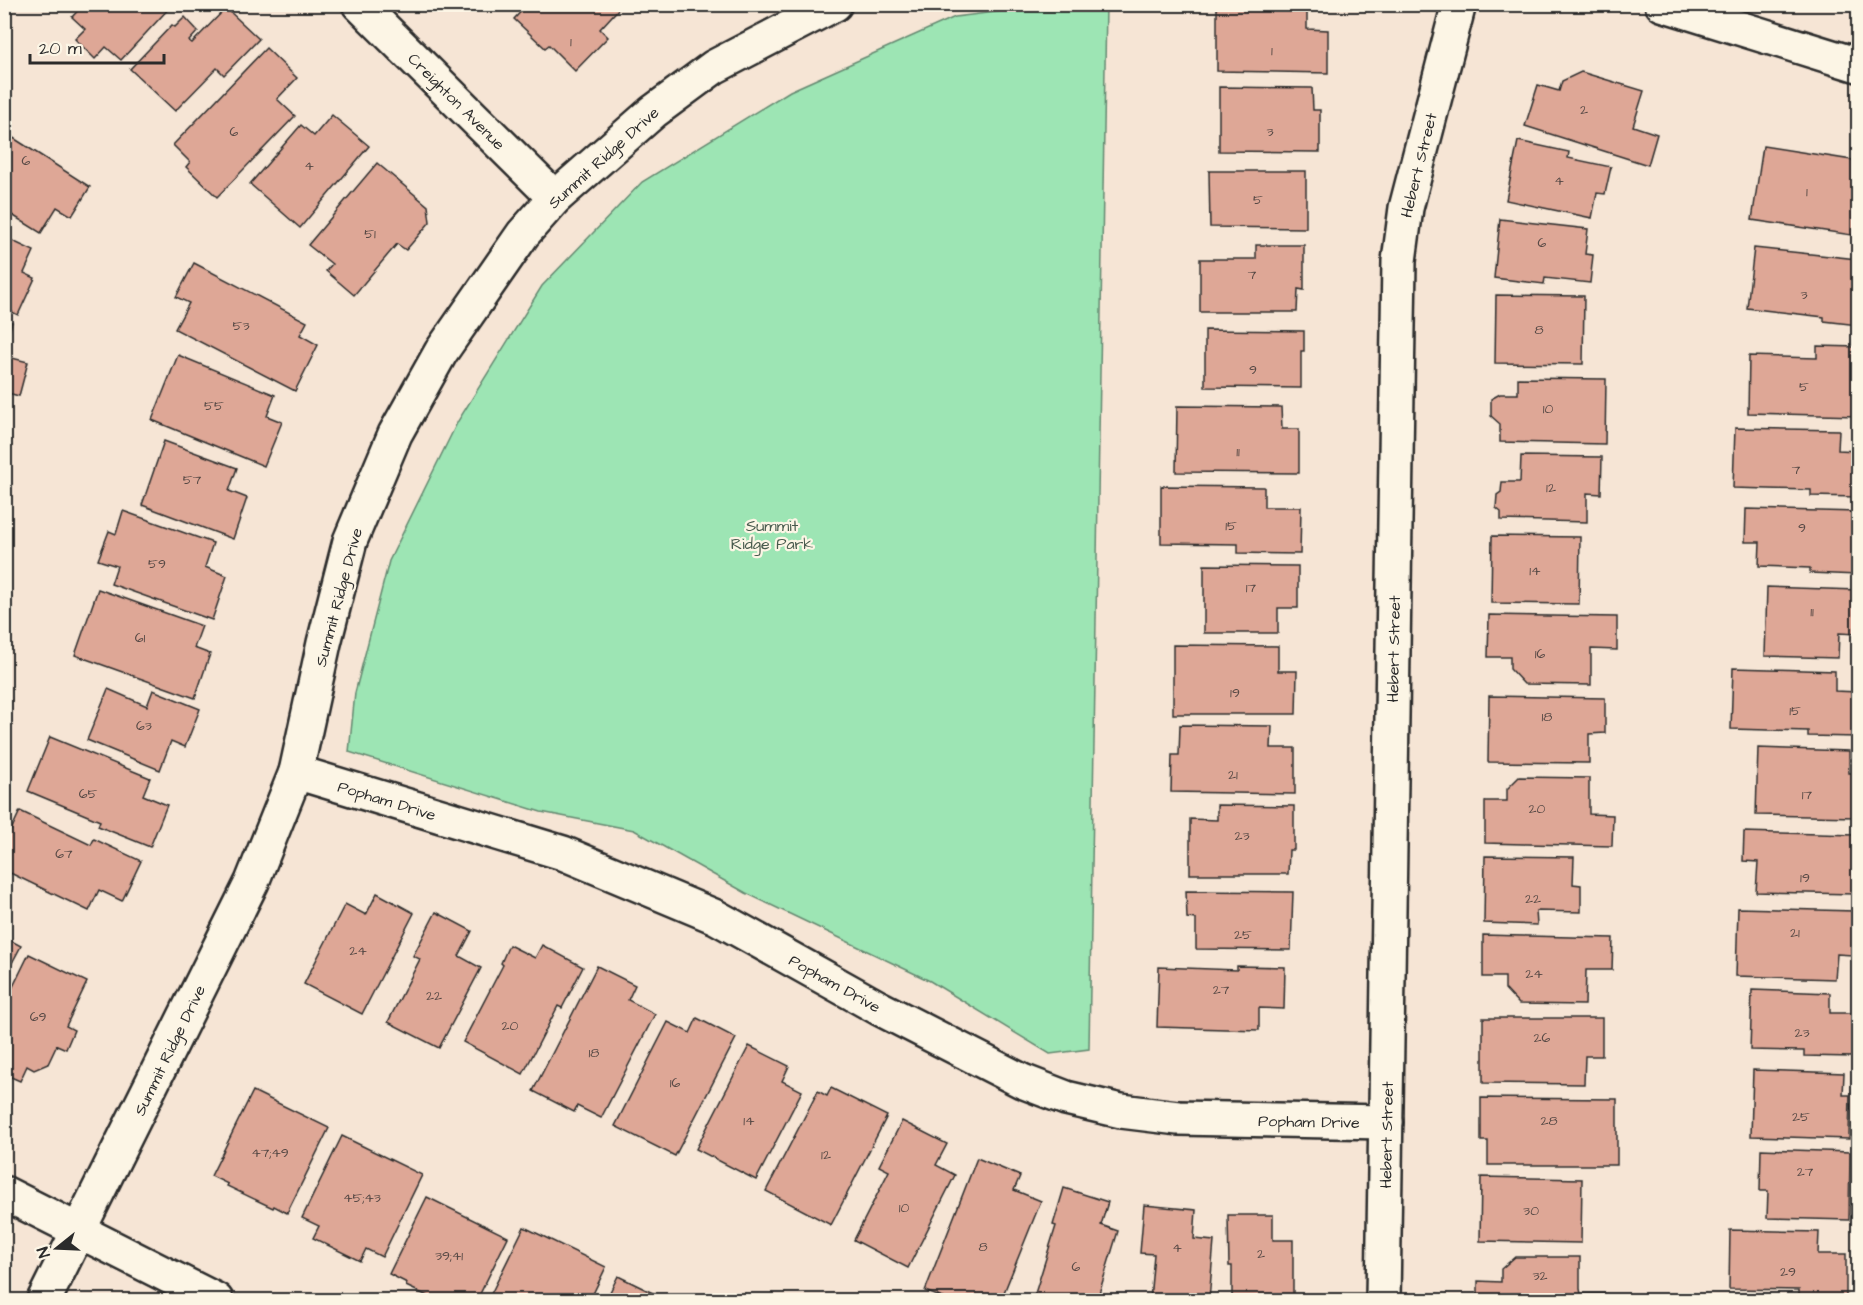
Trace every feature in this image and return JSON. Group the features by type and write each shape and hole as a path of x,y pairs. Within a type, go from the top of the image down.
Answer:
{"street":[{"name":"Creighton Avenue","path":"359,4 555,198"},
{"name":"Summit Ridge Drive","path":"44,1300 252,882 296,772 324,643 350,541 395,435 441,352 523,234 555,198 653,112 714,67 835,4"},
{"name":"Hebert Street","path":"1383,1300 1399,261 1406,208 1459,4"},
{"path":"1662,4 1858,65"},
{"name":"Popham Drive","path":"296,772 563,853 716,917 879,1008 1022,1081 1066,1098 1121,1111 1178,1118 1386,1122"},
{"path":"4,1193 216,1300"}],"green space":[{"name":"Summit Ridge Park","path":"1058,4 1106,5 1089,1049 1050,1054 930,981 746,893 634,830 541,812 349,752 355,693 389,561 458,421 542,286 642,182 790,91 955,17"}],"building":[{"path":"84,4 173,4 121,60 106,47 95,59 75,39 85,29 72,17"},
{"path":"528,4 623,4 600,29 608,37 575,71 549,45 545,48 514,19"},
{"path":"1217,6 1307,7 1307,29 1328,30 1328,73 1217,71"},
{"path":"226,8 259,39 224,75 217,68 175,111 130,69 172,25 175,27 185,17 198,31 189,41 192,43"},
{"path":"266,48 297,78 277,99 295,116 217,197 186,167 190,162 173,145"},
{"path":"1581,72 1644,91 1633,126 1657,134 1648,165 1525,126 1538,85 1559,91 1562,81"},
{"path":"1219,87 1312,88 1313,110 1320,110 1320,152 1219,151"},
{"path":"332,115 369,146 300,228 250,184 301,125 314,136"},
{"path":"4,132 90,187 72,216 57,207 41,233 4,210"},
{"path":"1518,141 1569,152 1568,158 1611,167 1605,194 1597,193 1592,218 1506,200"},
{"path":"1763,146 1858,161 1858,236 1752,220"},
{"path":"377,163 428,206 430,222 406,250 397,244 354,295 326,271 332,264 308,245"},
{"path":"1209,171 1306,171 1306,228 1210,227"},
{"path":"1500,219 1588,229 1585,254 1593,255 1590,283 1545,278 1544,284 1494,278"},
{"path":"4,237 34,251 24,273 35,278 18,315 4,308"},
{"path":"1256,245 1304,245 1304,290 1298,289 1297,312 1200,312 1200,259 1256,259"},
{"path":"1754,248 1857,259 1855,279 1858,280 1858,325 1824,321 1824,317 1747,308"},
{"path":"194,263 307,322 300,335 318,345 295,391 175,329 189,303 176,297"},
{"path":"1496,295 1584,296 1583,364 1495,363"},
{"path":"4,320 12,322 4,351"},
{"path":"1205,330 1304,331 1304,351 1301,351 1301,388 1205,387"},
{"path":"1817,346 1858,347 1858,416 1748,413 1749,356 1817,358"},
{"path":"178,355 275,395 267,416 282,422 264,466 152,420"},
{"path":"4,356 28,362 19,396 4,392"},
{"path":"1518,378 1606,379 1605,444 1500,442 1500,424 1491,416 1491,399 1500,394 1518,394"},
{"path":"1177,406 1281,407 1282,429 1299,429 1299,473 1176,472"},
{"path":"1735,428 1839,430 1838,450 1858,451 1858,497 1811,496 1811,490 1733,488"},
{"path":"164,441 237,468 229,491 247,498 233,539 142,505"},
{"path":"1521,456 1602,457 1601,494 1587,493 1587,522 1501,520 1501,512 1496,508 1497,495 1501,492 1502,482 1520,482"},
{"path":"1161,486 1264,487 1264,507 1301,507 1300,554 1238,553 1238,544 1161,543"},
{"path":"1746,509 1858,512 1858,575 1810,573 1810,568 1759,566 1760,542 1745,542"},
{"path":"123,511 213,543 205,567 227,576 212,620 111,584 117,566 98,560 109,531 116,534"},
{"path":"1492,536 1580,537 1579,604 1491,603"},
{"path":"1204,565 1298,566 1298,608 1278,608 1278,633 1204,633"},
{"path":"1767,587 1858,590 1857,634 1839,633 1838,658 1765,656"},
{"path":"98,589 202,626 194,648 210,654 195,698 75,655"},
{"path":"1489,615 1617,617 1617,650 1591,649 1591,685 1524,684 1510,669 1510,657 1488,657"},
{"path":"1173,645 1278,646 1278,671 1297,671 1296,714 1173,714"},
{"path":"1733,668 1835,671 1835,691 1858,692 1858,737 1808,736 1808,731 1731,729"},
{"path":"108,689 147,706 153,690 200,709 185,747 171,741 160,770 87,740"},
{"path":"1489,696 1605,698 1605,733 1589,734 1589,763 1488,762"},
{"path":"1180,725 1272,726 1271,748 1295,748 1295,794 1171,792 1172,755 1179,755"},
{"path":"50,737 150,778 143,795 167,805 150,847 98,826 100,821 28,791"},
{"path":"1758,748 1849,751 1849,773 1857,773 1856,817 1756,815"},
{"path":"1519,777 1589,778 1589,814 1613,815 1612,846 1485,843 1485,801 1507,801 1507,789"},
{"path":"1217,805 1294,806 1294,850 1289,850 1288,874 1190,874 1190,819 1217,820"},
{"path":"20,811 91,845 94,839 141,861 122,901 99,890 89,911 4,870 4,845"},
{"path":"1744,832 1855,835 1854,894 1756,892 1758,862 1743,861"},
{"path":"1485,856 1574,857 1573,884 1581,885 1581,912 1536,911 1537,925 1484,923"},
{"path":"1186,891 1293,892 1291,950 1196,949 1196,919 1187,918"},
{"path":"377,893 414,913 362,1014 304,984 345,904 366,915"},
{"path":"1738,908 1854,911 1852,955 1837,954 1835,979 1736,976"},
{"path":"436,912 472,931 459,956 481,968 439,1048 388,1022 420,959 413,956"},
{"path":"1483,935 1613,938 1612,970 1586,970 1585,1005 1519,1004 1505,989 1505,977 1483,977"},
{"path":"4,937 21,946 4,978"},
{"path":"509,945 535,958 542,945 583,967 562,1008 558,1006 523,1074 463,1042 503,965 501,963"},
{"path":"29,954 87,982 66,1026 74,1030 66,1049 57,1045 48,1064 34,1070 27,1066 20,1081 4,1074 4,1005"},
{"path":"597,966 635,985 628,1000 655,1014 601,1118 577,1106 574,1112 533,1091"},
{"path":"1237,966 1285,967 1284,1009 1259,1008 1259,1030 1157,1027 1159,967 1237,970"},
{"path":"1752,990 1830,993 1830,1013 1854,1013 1853,1057 1804,1056 1804,1051 1750,1050"},
{"path":"697,1018 736,1038 675,1156 615,1126 668,1022 690,1033"},
{"path":"1483,1018 1602,1018 1602,1056 1585,1056 1584,1084 1483,1083"},
{"path":"749,1046 789,1066 782,1081 802,1091 756,1180 696,1149"},
{"path":"1753,1070 1844,1073 1843,1095 1850,1095 1849,1139 1751,1136"},
{"path":"831,1088 887,1116 831,1225 766,1191 818,1091 827,1096"},
{"path":"253,1091 329,1128 287,1213 227,1186 228,1184 211,1176"},
{"path":"1481,1098 1617,1099 1617,1165 1488,1165 1488,1141 1481,1141"},
{"path":"902,1121 947,1144 936,1165 955,1175 908,1268 854,1240 889,1171 879,1166"},
{"path":"342,1136 422,1175 382,1257 366,1249 360,1261 313,1238 319,1226 302,1218"},
{"path":"1761,1149 1850,1152 1849,1220 1767,1218 1768,1191 1760,1191"},
{"path":"977,1158 1020,1176 1014,1190 1041,1201 1001,1300 948,1300 925,1291"},
{"path":"1481,1177 1582,1179 1581,1243 1480,1241"},
{"path":"1064,1188 1108,1202 1101,1225 1118,1231 1097,1300 1033,1300 1056,1226 1053,1225"},
{"path":"427,1197 508,1237 477,1300 436,1300 406,1286 407,1283 389,1274"},
{"path":"1144,1205 1196,1210 1194,1239 1214,1241 1209,1300 1150,1300 1154,1254 1140,1253"},
{"path":"1228,1215 1273,1215 1273,1240 1293,1240 1293,1300 1232,1300"},
{"path":"524,1227 606,1267 590,1300 488,1300"},
{"path":"1730,1230 1819,1232 1818,1254 1846,1254 1846,1298 1799,1297 1799,1290 1729,1289"},
{"path":"1515,1257 1580,1257 1581,1294 1607,1294 1607,1300 1478,1300 1478,1281 1501,1282 1501,1269"},
{"path":"618,1276 667,1300 606,1300"}]}
